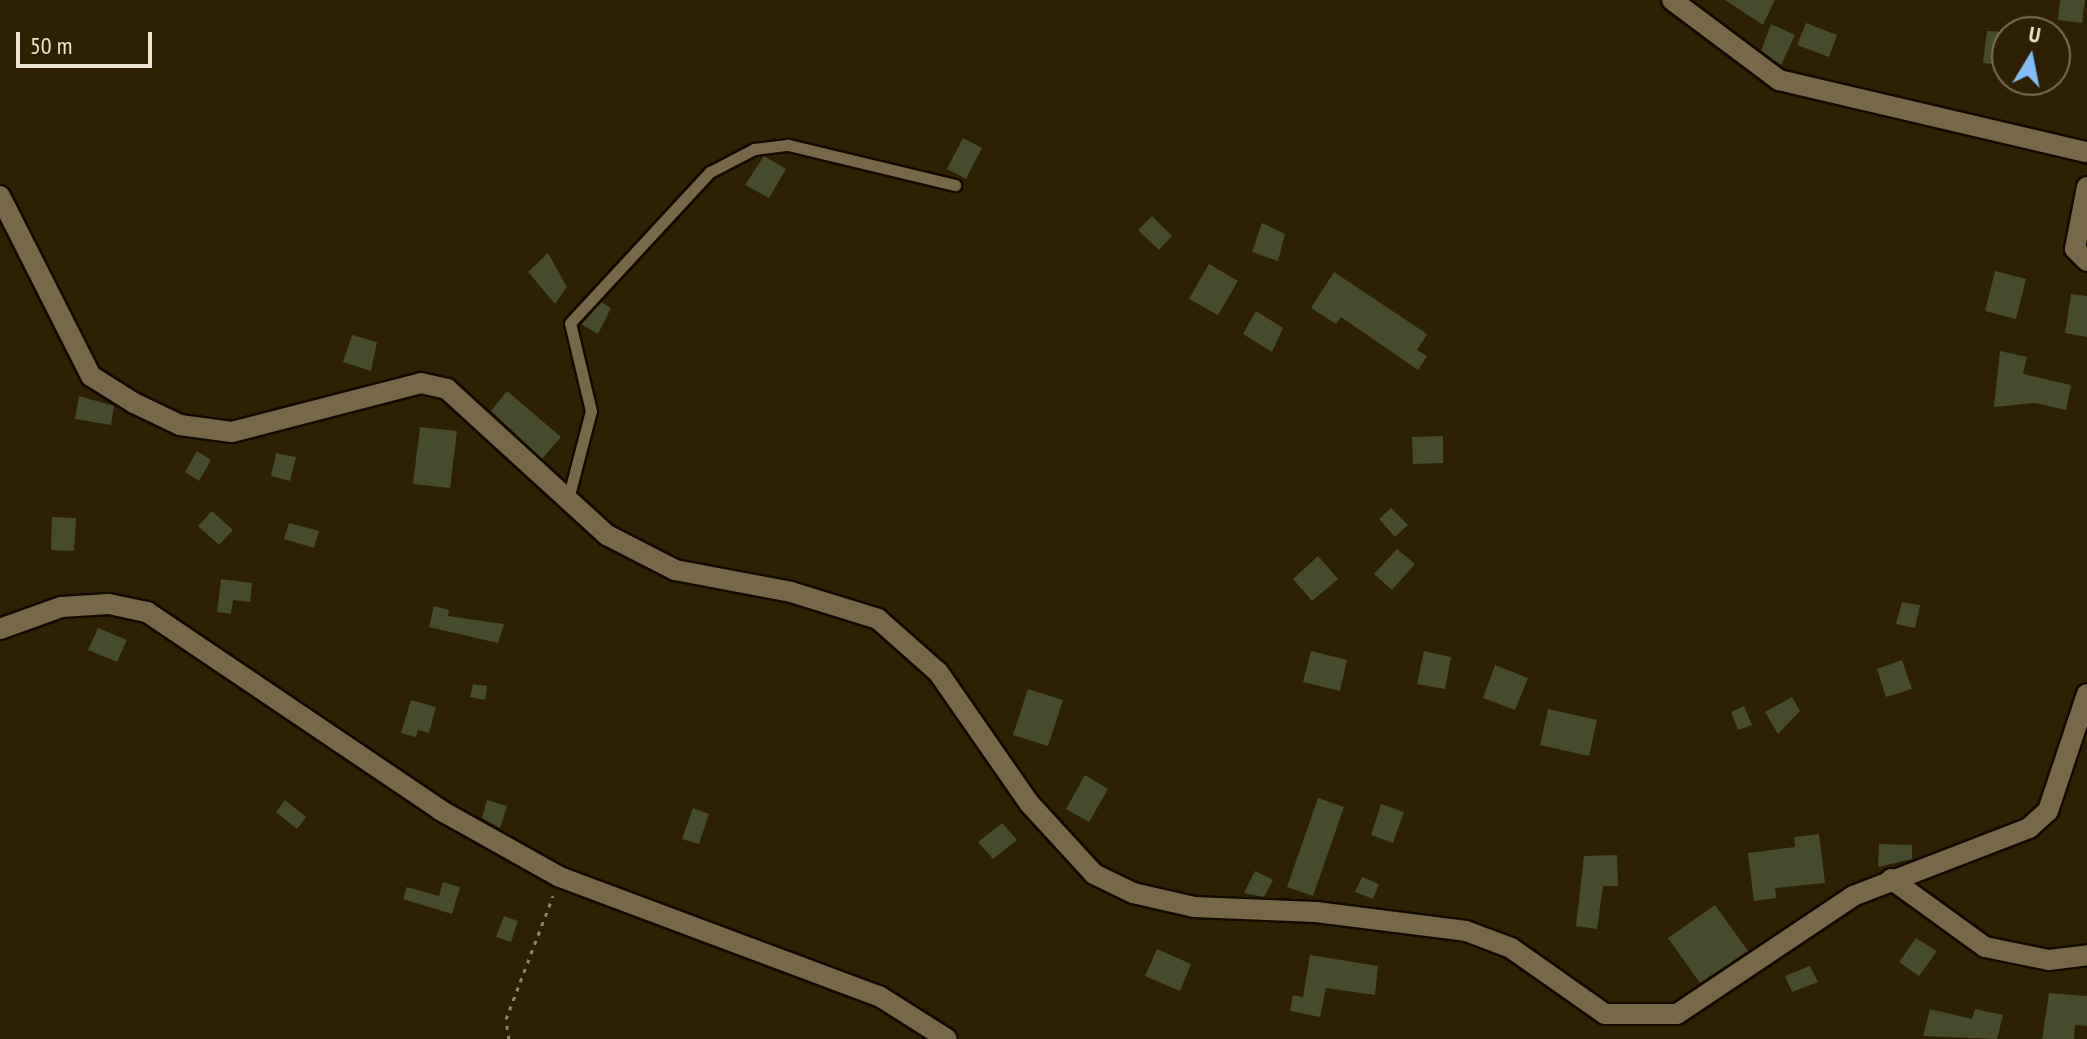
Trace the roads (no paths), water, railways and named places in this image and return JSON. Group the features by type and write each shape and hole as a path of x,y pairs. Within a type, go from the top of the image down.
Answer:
{"street":[{"path":"1672,0 1779,80 2087,152"},
{"path":"2087,187 2075,249 2087,261"},
{"path":"0,196 91,376 134,403 180,425 232,432 421,383 434,386 466,405 607,535 675,570 791,592 878,619 938,672 1068,849 1094,874 1133,893 1194,907 1316,912 1466,931 1511,948 1593,1010 1638,1019 1694,1006 1853,896 1891,879 2003,844 2048,811 2087,694"},
{"path":"0,629 61,607 109,604 147,612 440,810 560,877 879,996 947,1039"},
{"path":"1891,879 1985,947 2049,960 2087,955"}],"lane":[{"path":"568,499 591,411 570,323 710,172 754,149 788,145 955,185"}]}
